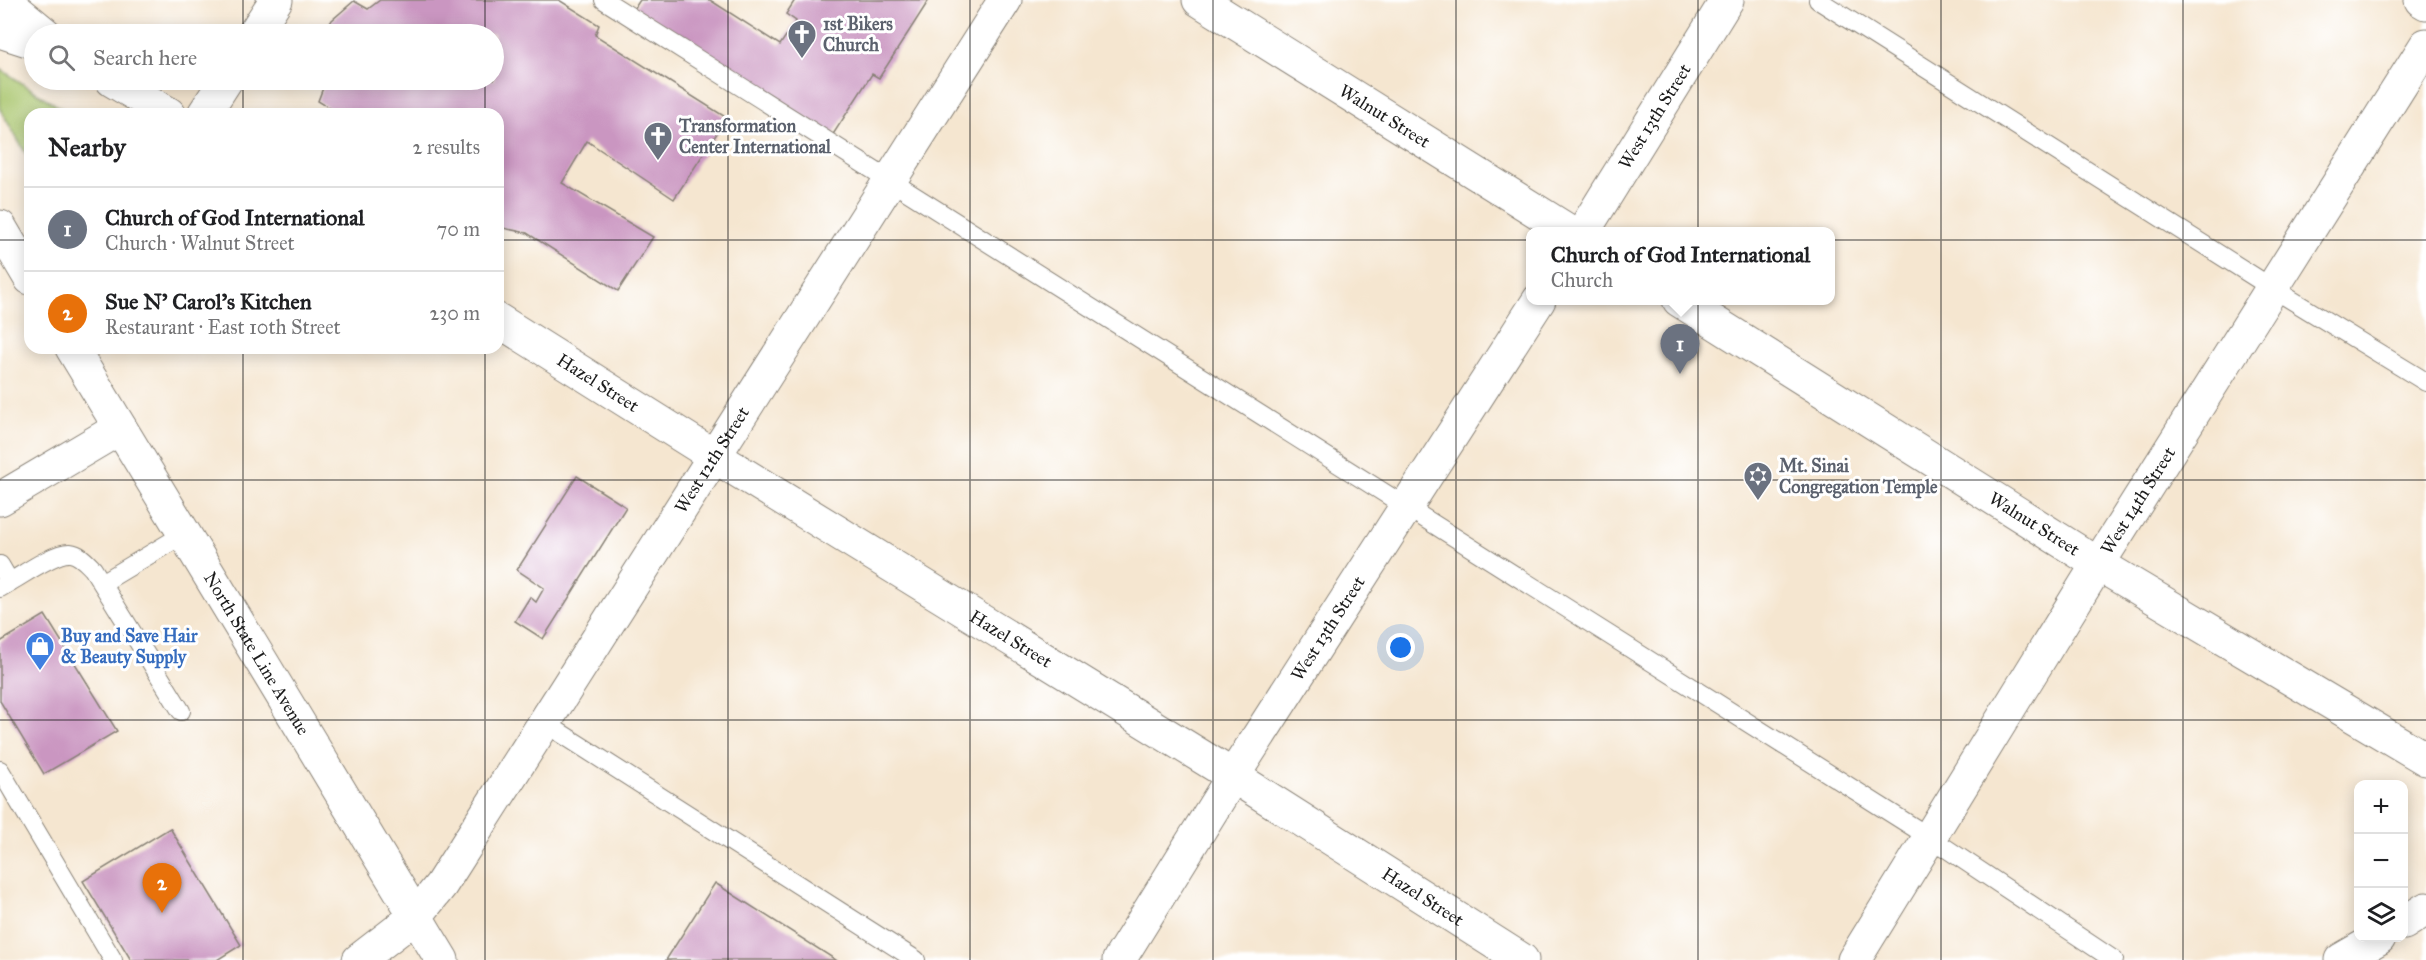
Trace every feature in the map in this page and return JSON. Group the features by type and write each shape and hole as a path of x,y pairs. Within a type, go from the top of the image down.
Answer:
{"street":[{"path":"4,0 33,24"},
{"path":"260,24 276,0"},
{"name":"West 12th Street","path":"359,960 416,916 453,867 1005,0"},
{"name":"Walnut Street","path":"1199,0 1563,227"},
{"name":"West 13th Street","path":"1585,227 1727,0"},
{"path":"2421,0 2426,3"},
{"path":"0,31 24,39"},
{"name":"West 14th Street","path":"1854,960 2098,564 2426,45"},
{"path":"129,90 159,108"},
{"path":"208,108 220,90"},
{"path":"0,227 24,268"},
{"name":"West 13th Street","path":"1119,960 1233,776 1536,305"},
{"name":"Walnut Street","path":"1687,305 2098,564 2426,759"},
{"name":"Hazel Street","path":"504,325 1233,776 1522,960"},
{"name":"North State Line Avenue","path":"76,354 442,960"},
{"path":"0,500 120,428"},
{"path":"2408,920 2426,909"},
{"path":"2341,960 2372,942"}],"lane":[{"path":"604,0 1929,837 2114,960"},
{"path":"1818,0 2272,288 2426,382"},
{"path":"102,583 184,534"},
{"path":"0,565 5,585 58,555 69,553 82,557 102,583 181,711"},
{"path":"545,723 916,960"},
{"path":"0,770 113,960"}],"green space":[{"path":"0,69 24,84 24,90 33,90 61,108 24,108 24,150 0,109"}],"building":[{"name":"Transformation Center International","path":"380,0 559,0 599,25 595,35 727,118 674,199 587,141 562,183 653,237 618,291 527,233 504,228 504,108 329,108 318,101 322,90 504,90 504,24 330,24 354,1 368,9"},
{"name":"1st Bikers Church","path":"640,0 710,0 780,45 796,21 786,14 795,0 929,0 879,78 872,74 832,136 634,9"},
{"path":"577,476 626,507 543,639 515,621 530,597 536,602 544,588 517,570"},
{"name":"Buy and Save Hair & Beauty Supply","path":"45,615 117,731 44,774 0,701 0,642"},
{"path":"170,828 241,945 217,960 131,960 83,881"},
{"path":"715,883 836,960 666,960"}],"place":[{"name":"1st Bikers Church","path":"802,60"},
{"name":"Transformation Center International","path":"658,162"},
{"name":"Church of God International","path":"1680,374"},
{"name":"Mt. Sinai Congregation Temple","path":"1758,502"},
{"name":"Buy and Save Hair & Beauty Supply","path":"40,672"},
{"name":"Sue N' Carol's Kitchen","path":"162,913"}]}
